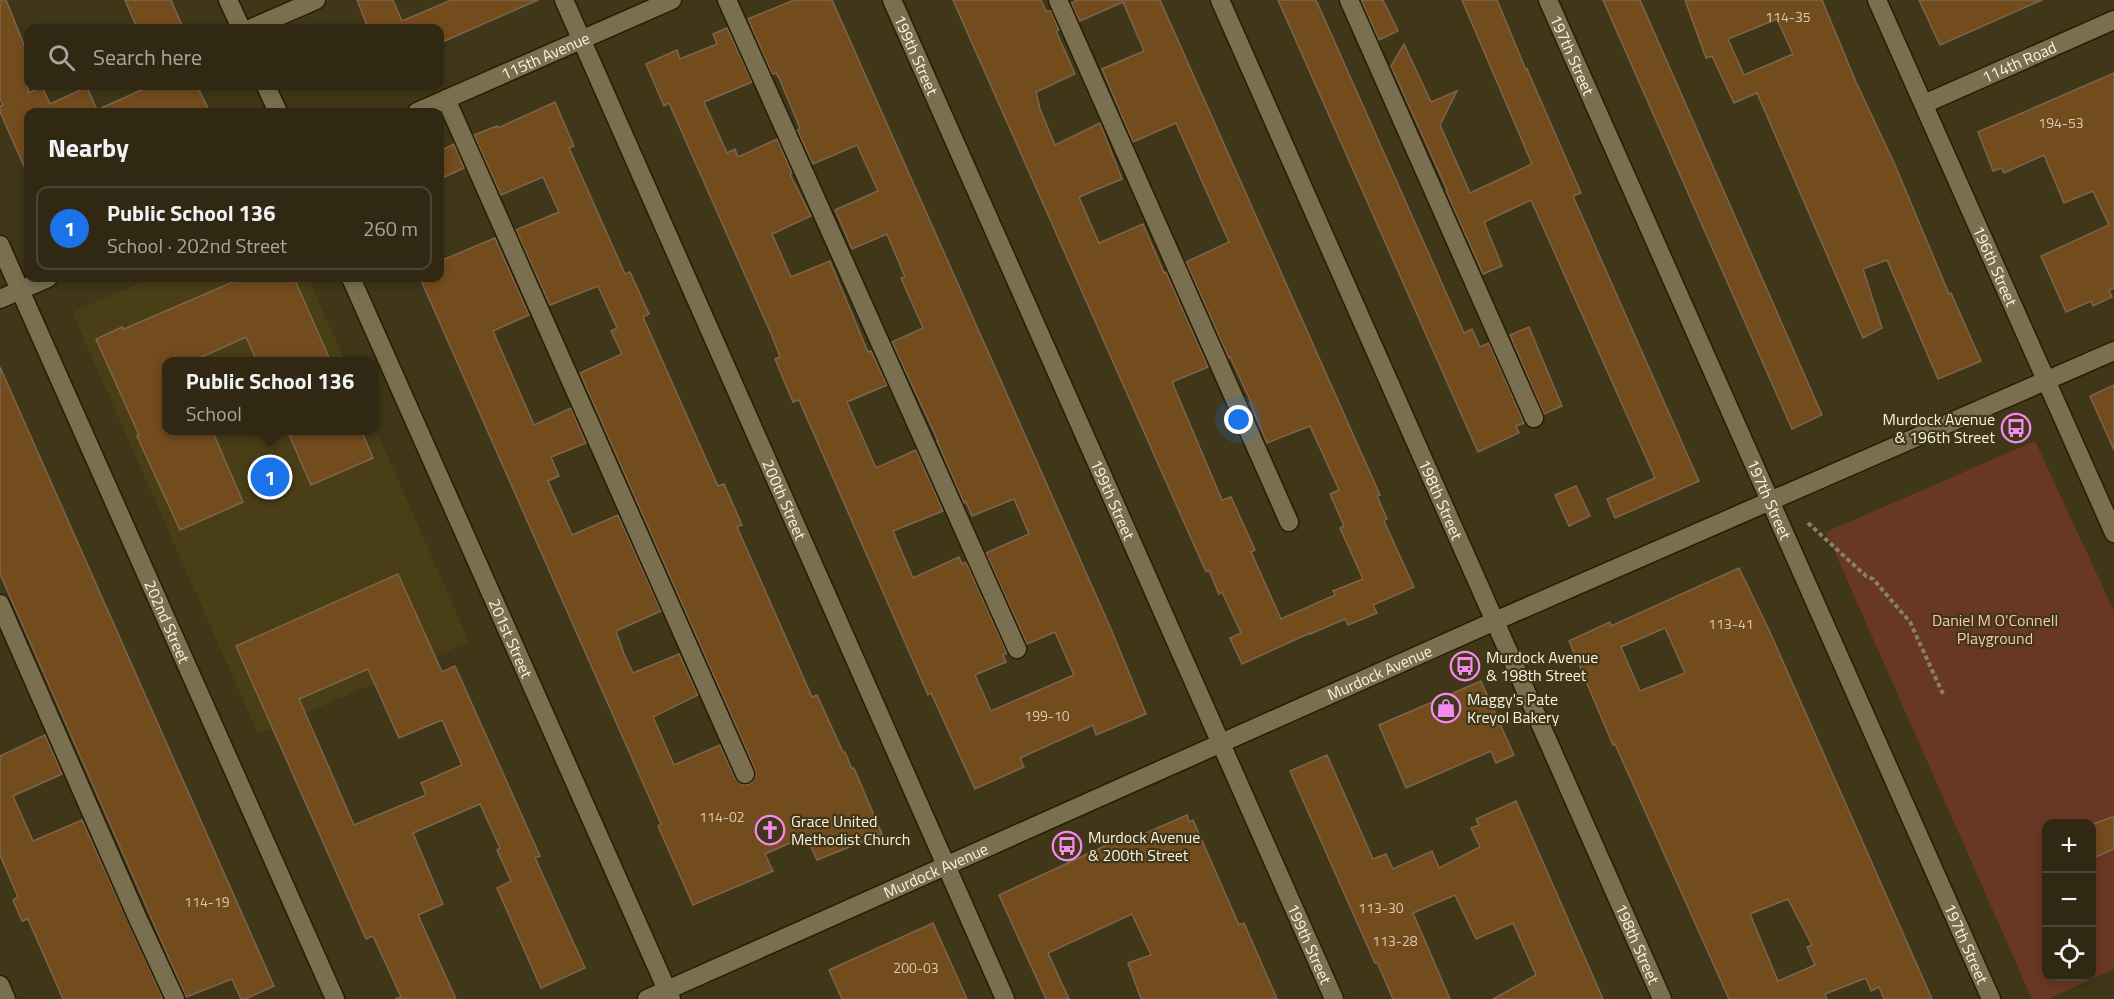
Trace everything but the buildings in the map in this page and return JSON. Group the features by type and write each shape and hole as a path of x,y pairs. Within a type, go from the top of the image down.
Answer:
{"street":[{"path":"228,0 239,24"},
{"path":"261,24 316,0"},
{"name":"200th Street","path":"564,0 1005,999"},
{"name":"115th Avenue","path":"426,108 672,0"},
{"path":"727,0 1017,649"},
{"name":"199th Street","path":"892,0 1334,999"},
{"path":"1058,0 1289,522"},
{"name":"198th Street","path":"1220,0 1662,999"},
{"path":"1349,0 1534,418"},
{"name":"197th Street","path":"1548,0 1991,999"},
{"name":"196th Street","path":"1877,0 2114,533"},
{"name":"114th Road","path":"1924,104 2114,20"},
{"path":"268,90 276,108"},
{"path":"446,99 745,774"},
{"name":"202nd Street","path":"0,245 335,999"},
{"path":"0,299 39,282"},
{"name":"201st Street","path":"353,282 669,995"},
{"name":"Murdock Avenue","path":"647,999 669,995 946,866 1495,621 2114,351"},
{"path":"0,604 133,909 175,999"},
{"path":"0,985 6,999"}],"path":[{"path":"1808,523 1872,579 1910,622 1943,694"}],"shaded area":[{"path":"143,282 310,282 343,357 162,357 162,435 378,434 469,642 258,734 72,312"}],"green space":[{"name":"Daniel M O'Connell Playground","path":"2035,441 2114,611 2114,969 2096,977 2096,819 2042,819 2042,981 2088,981 2048,999 2032,999 1826,532"}],"place":[{"name":"Murdock Avenue & 196th Street","path":"2016,428"},
{"name":"Public School 136","path":"270,477"},
{"name":"Murdock Avenue & 198th Street","path":"1465,666"},
{"name":"Maggy's Pate Kreyol Bakery","path":"1446,708"},
{"name":"Grace United Methodist Church","path":"770,830"},
{"name":"Murdock Avenue & 200th Street","path":"1067,846"}]}
